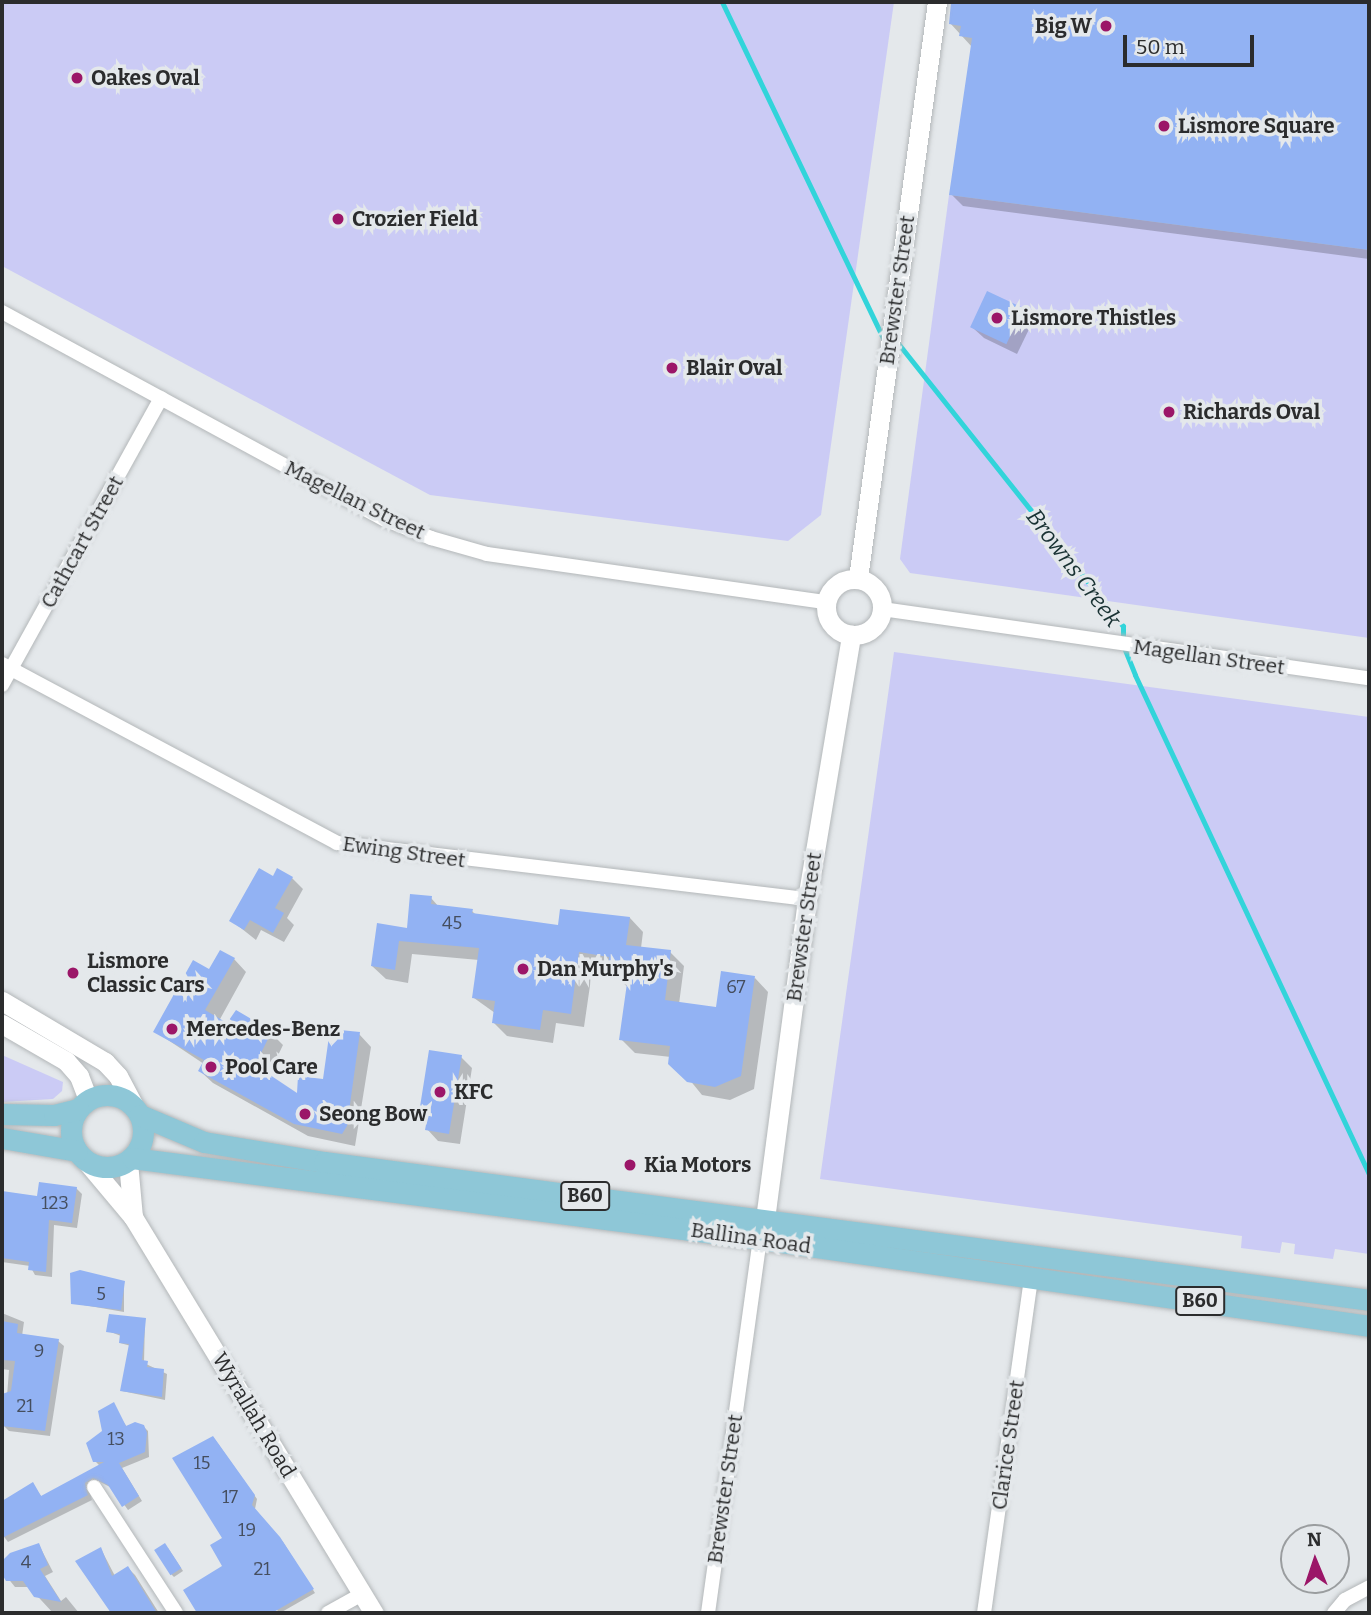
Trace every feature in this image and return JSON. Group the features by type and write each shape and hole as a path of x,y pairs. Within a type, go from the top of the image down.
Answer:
{"main road":[{"name":"B60","path":"2,1114 54,1115 109,1095 137,1111"},
{"path":"81,1156 71,1126 83,1105"},
{"name":"Ballina Road","path":"137,1111 181,1135 280,1155 763,1229 1031,1277 1369,1326"},
{"path":"130,1160 144,1135 137,1111"},
{"name":"B60","path":"2,1138 81,1156 103,1167 130,1160"},
{"name":"Ballina Road","path":"130,1160 763,1229 1369,1300"}],"street":[{"name":"Brewster Street","path":"858,578 937,2"},
{"name":"Magellan Street","path":"2,312 384,519 431,538 487,554 825,602"},
{"name":"Cathcart Street","path":"2,685 6,667 161,398"},
{"path":"858,578 874,587 882,609 869,631 851,635 831,624 825,602 837,584 858,578"},
{"name":"Magellan Street","path":"882,609 1133,647 1369,678"},
{"name":"Brewster Street","path":"708,1613 807,899 851,635"},
{"name":"Ewing Street","path":"6,667 337,844 807,899"},
{"path":"2,1001 105,1062 118,1076 137,1111"},
{"path":"2,1024 66,1061 79,1076 83,1105"},
{"name":"Wyrallah Road","path":"81,1156 133,1217 374,1613"},
{"name":"Wyrallah Road","path":"130,1160 133,1217"},
{"name":"Clarice Street","path":"984,1613 1031,1277"},
{"path":"94,1487 176,1613"},
{"path":"1334,1613 1345,1600 1369,1587"},
{"path":"328,1613 362,1594"}],"shaded area":[{"path":"2,2 894,2 821,515 788,541 430,495 2,266"},
{"path":"949,195 1369,250 1369,638 910,573 900,559"},
{"path":"894,652 1369,717 1369,1254 1335,1249 1333,1259 1294,1254 1295,1244 1282,1242 1280,1253 1241,1248 1242,1236 820,1179"},
{"path":"2,1055 63,1082 62,1091 53,1099 2,1102"}],"building":[{"name":"Lismore Square","path":"951,2 1369,2 1369,250 949,195 972,38 959,36 961,26 949,24"},
{"name":"Lismore Thistles","path":"987,291 1023,308 1006,344 970,327"},
{"path":"259,868 273,876 277,868 293,877 275,908 284,913 273,933 250,920 244,930 229,921"},
{"path":"410,894 432,896 431,904 473,909 472,913 558,925 560,909 630,917 626,945 671,950 665,1000 716,1007 721,971 755,976 741,1076 715,1087 687,1082 668,1064 670,1046 619,1040 628,976 607,973 609,957 579,952 571,1014 543,1010 540,1030 492,1023 495,1001 472,998 479,948 399,941 395,970 371,966 377,923 407,928"},
{"path":"220,950 235,958 205,1010 227,1023 236,1010 272,1031 255,1065 297,1093 298,1076 323,1079 330,1029 360,1032 347,1126 342,1134 294,1124 198,1071 204,1060 153,1032 193,960 209,969"},
{"path":"429,1050 462,1055 449,1134 425,1130 428,1114 419,1113"},
{"path":"39,1182 77,1187 72,1223 49,1220 46,1272 28,1270 29,1262 2,1258 2,1191 37,1196"},
{"path":"80,1270 125,1281 121,1310 71,1304 70,1273"},
{"path":"109,1314 146,1318 142,1360 148,1361 147,1367 164,1369 162,1397 120,1391 129,1344 119,1343 120,1334 106,1332"},
{"path":"2,1321 18,1324 17,1333 59,1339 45,1431 2,1426 2,1394 11,1391 15,1361 2,1360"},
{"path":"114,1402 126,1426 135,1422 144,1425 147,1433 145,1452 119,1463 139,1496 122,1507 108,1485 93,1478 85,1483 88,1495 2,1538 2,1501 33,1482 41,1496 104,1462 93,1462 86,1443 102,1431 98,1411"},
{"path":"213,1436 255,1495 252,1505 280,1537 314,1589 272,1613 197,1613 183,1590 222,1566 210,1545 222,1538 172,1458"},
{"path":"39,1543 48,1565 40,1569 61,1602 34,1597 23,1581 6,1581 2,1574 2,1561 10,1553"},
{"path":"165,1543 181,1568 170,1575 154,1550"},
{"path":"101,1547 112,1576 128,1566 157,1613 111,1613 75,1561"}],"waterway":[{"name":"Browns Creek","path":"722,2 884,340"},
{"name":"Browns Creek","path":"897,342 1123,626 1123,645 1135,675 1369,1174"}],"place":[{"name":"Big W","path":"1106,26"},
{"name":"Oakes Oval","path":"77,78"},
{"name":"Lismore Square","path":"1164,126"},
{"name":"Crozier Field","path":"338,219"},
{"name":"Lismore Thistles","path":"997,318"},
{"name":"Blair Oval","path":"672,368"},
{"name":"Richards Oval","path":"1169,412"},
{"name":"Dan Murphy's","path":"523,969"},
{"name":"Lismore Classic Cars","path":"73,973"},
{"name":"Mercedes-Benz","path":"172,1029"},
{"name":"Pool Care","path":"211,1067"},
{"name":"KFC","path":"440,1092"},
{"name":"Seong Bow","path":"305,1114"},
{"name":"Kia Motors","path":"630,1165"}]}
